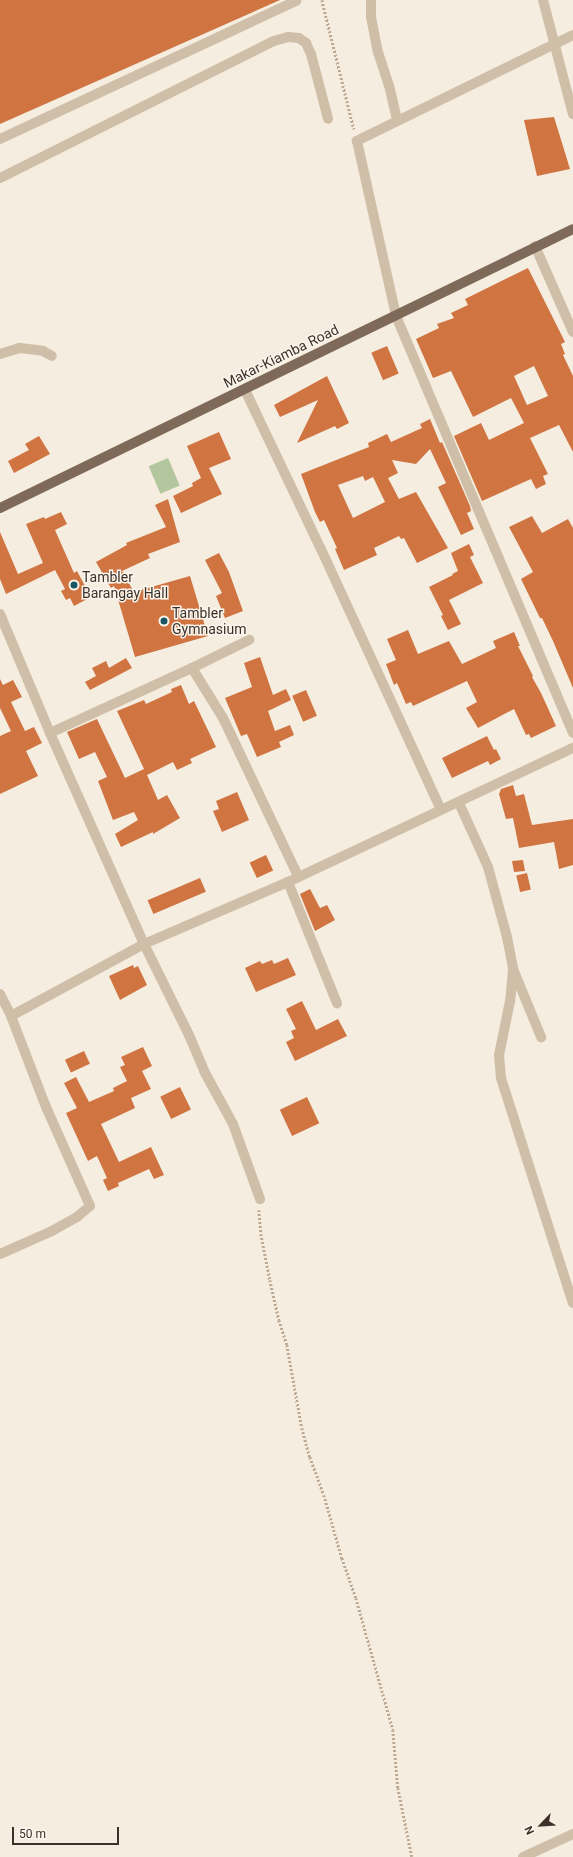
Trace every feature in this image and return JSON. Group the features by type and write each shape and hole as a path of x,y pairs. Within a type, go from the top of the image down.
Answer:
{"main road":[{"name":"Makar-Kiamba Road","path":"0,508 573,229"}],"street":[{"path":"371,0 371,17 378,52 389,85 397,120"},
{"path":"543,0 553,43 573,114"},
{"path":"0,139 296,1"},
{"path":"573,35 553,43 357,141 396,316 573,733"},
{"path":"0,178 274,41 288,38 298,38 306,43 311,54 328,119"},
{"path":"536,246 573,332"},
{"path":"0,354 20,348 43,351 52,356"},
{"path":"245,390 325,556 441,810"},
{"path":"0,614 50,733 144,944 190,1035 204,1071 233,1124 260,1199"},
{"path":"50,733 192,668 249,640"},
{"path":"192,668 223,718 298,876"},
{"path":"11,1016 144,944 288,882 298,876 459,803 573,748"},
{"path":"459,803 488,867 494,885 513,969 541,1037"},
{"path":"288,882 337,1002"},
{"path":"513,969 510,1001 499,1055 501,1078 573,1304"},
{"path":"0,994 11,1016 46,1107 90,1206 77,1217 52,1231 0,1254"},
{"path":"522,1857 573,1834"}],"path":[{"path":"322,0 357,141"},
{"path":"260,1199 261,1234 279,1320 287,1345 302,1428 310,1457 324,1495 342,1558 356,1598 393,1730 398,1788 412,1857"}],"green space":[{"path":"168,458 180,486 160,494 149,466"}],"building":[{"path":"0,0 280,0 0,124"},
{"path":"554,117 570,169 537,176 524,120"},
{"path":"528,268 565,342 561,344 565,354 563,355 573,376 573,452 559,425 530,438 548,474 543,476 546,484 536,489 531,479 482,501 454,436 481,423 489,440 524,423 511,398 473,417 451,371 433,378 416,339 439,328 437,324 454,318 451,313 468,305 465,299","holes":["534,366 548,396 527,405 514,376"]},
{"path":"387,346 399,374 383,380 371,353"},
{"path":"327,376 349,423 337,429 335,426 297,443 318,400 280,417 274,405"},
{"path":"430,419 440,443 442,442 470,506 471,511 467,513 474,529 461,535 438,487 446,483 430,449 416,464 392,460 398,473 388,478 399,499 416,492 448,548 417,563 404,538 401,539 399,536 374,548 377,555 344,570 335,549 337,548 324,520 320,522 315,512 301,474 369,447 368,443 387,434 391,442 422,428 420,424","holes":["363,476 365,481 373,477 385,502 353,518 338,485"]},
{"path":"219,432 231,459 209,468 222,494 181,513 173,496 193,486 192,483 201,478 187,446"},
{"path":"39,436 50,454 14,473 8,461 29,450 25,444"},
{"name":"Tambler Gymnasium","path":"168,499 180,542 148,554 150,558 122,571 134,592 190,576 208,636 135,657 114,586 111,588 96,562 127,545 126,543 166,527 155,505"},
{"path":"61,512 67,524 55,530 74,573 77,571 91,597 74,606 70,598 66,600 61,591 65,589 55,570 6,594 0,579 0,532 18,574 43,563 26,524 44,517 45,519"},
{"path":"532,516 542,533 568,519 573,528 573,688 553,641 521,579 533,572 509,527"},
{"path":"469,544 474,555 470,557 483,583 449,600 461,624 448,630 441,616 443,615 429,587 458,571 451,553"},
{"path":"219,553 229,572 243,611 225,618 216,596 222,593 205,560"},
{"path":"408,630 418,654 449,641 462,664 496,648 493,641 514,632 520,646 518,646 556,726 531,738 529,734 526,735 514,709 478,728 466,708 477,702 467,681 413,706 411,702 406,704 397,683 394,685 386,664 396,660 387,639"},
{"path":"260,657 273,695 286,689 291,700 268,711 275,731 290,725 294,735 279,742 281,747 257,757 247,734 241,736 225,698 252,687 244,663"},
{"path":"126,658 132,668 90,690 85,682 96,676 92,668 106,661 109,668"},
{"path":"0,679 3,685 13,680 22,697 11,702 25,731 34,727 42,743 26,751 38,776 0,794 0,736 11,731 0,708"},
{"path":"181,685 189,704 194,701 216,747 190,759 192,763 177,770 173,762 147,775 158,800 167,795 180,818 153,834 153,832 121,847 115,834 138,820 134,812 113,820 98,781 107,777 95,752 79,759 67,732 97,719 125,778 144,769 117,711 144,700 146,704 172,692 171,689"},
{"path":"306,690 317,716 303,722 292,696"},
{"path":"487,736 494,750 496,749 501,759 490,765 488,761 452,778 442,758"},
{"path":"513,785 516,796 524,794 532,825 573,819 573,865 559,869 554,842 519,848 513,818 506,819 499,794 501,789"},
{"path":"237,792 249,820 222,832 213,811 219,809 216,801"},
{"path":"266,855 273,870 257,878 250,863"},
{"path":"523,860 525,871 514,872 512,861"},
{"path":"527,873 531,890 520,892 516,875"},
{"path":"200,878 206,892 153,914 148,900"},
{"path":"310,889 320,908 327,905 335,920 315,931 300,894"},
{"path":"288,958 296,975 256,992 245,968 260,961 262,964 272,960 274,964"},
{"path":"133,965 134,968 138,966 147,985 120,1000 109,976"},
{"path":"302,1001 316,1030 338,1019 347,1036 295,1061 286,1042 294,1038 291,1031 296,1029 286,1009"},
{"path":"143,1047 152,1066 142,1071 151,1089 131,1098 135,1108 101,1124 119,1162 151,1147 164,1175 154,1179 149,1169 118,1183 119,1186 108,1191 103,1180 107,1178 97,1156 88,1161 66,1113 77,1108 64,1083 76,1077 89,1102 114,1091 113,1088 127,1081 120,1067 125,1065 121,1057"},
{"path":"84,1051 90,1064 71,1073 65,1060"},
{"path":"180,1087 191,1109 171,1119 160,1097"},
{"path":"307,1097 319,1123 292,1136 280,1110"}],"place":[{"name":"Tambler Barangay Hall","path":"74,585"},
{"name":"Tambler Gymnasium","path":"164,621"}]}
